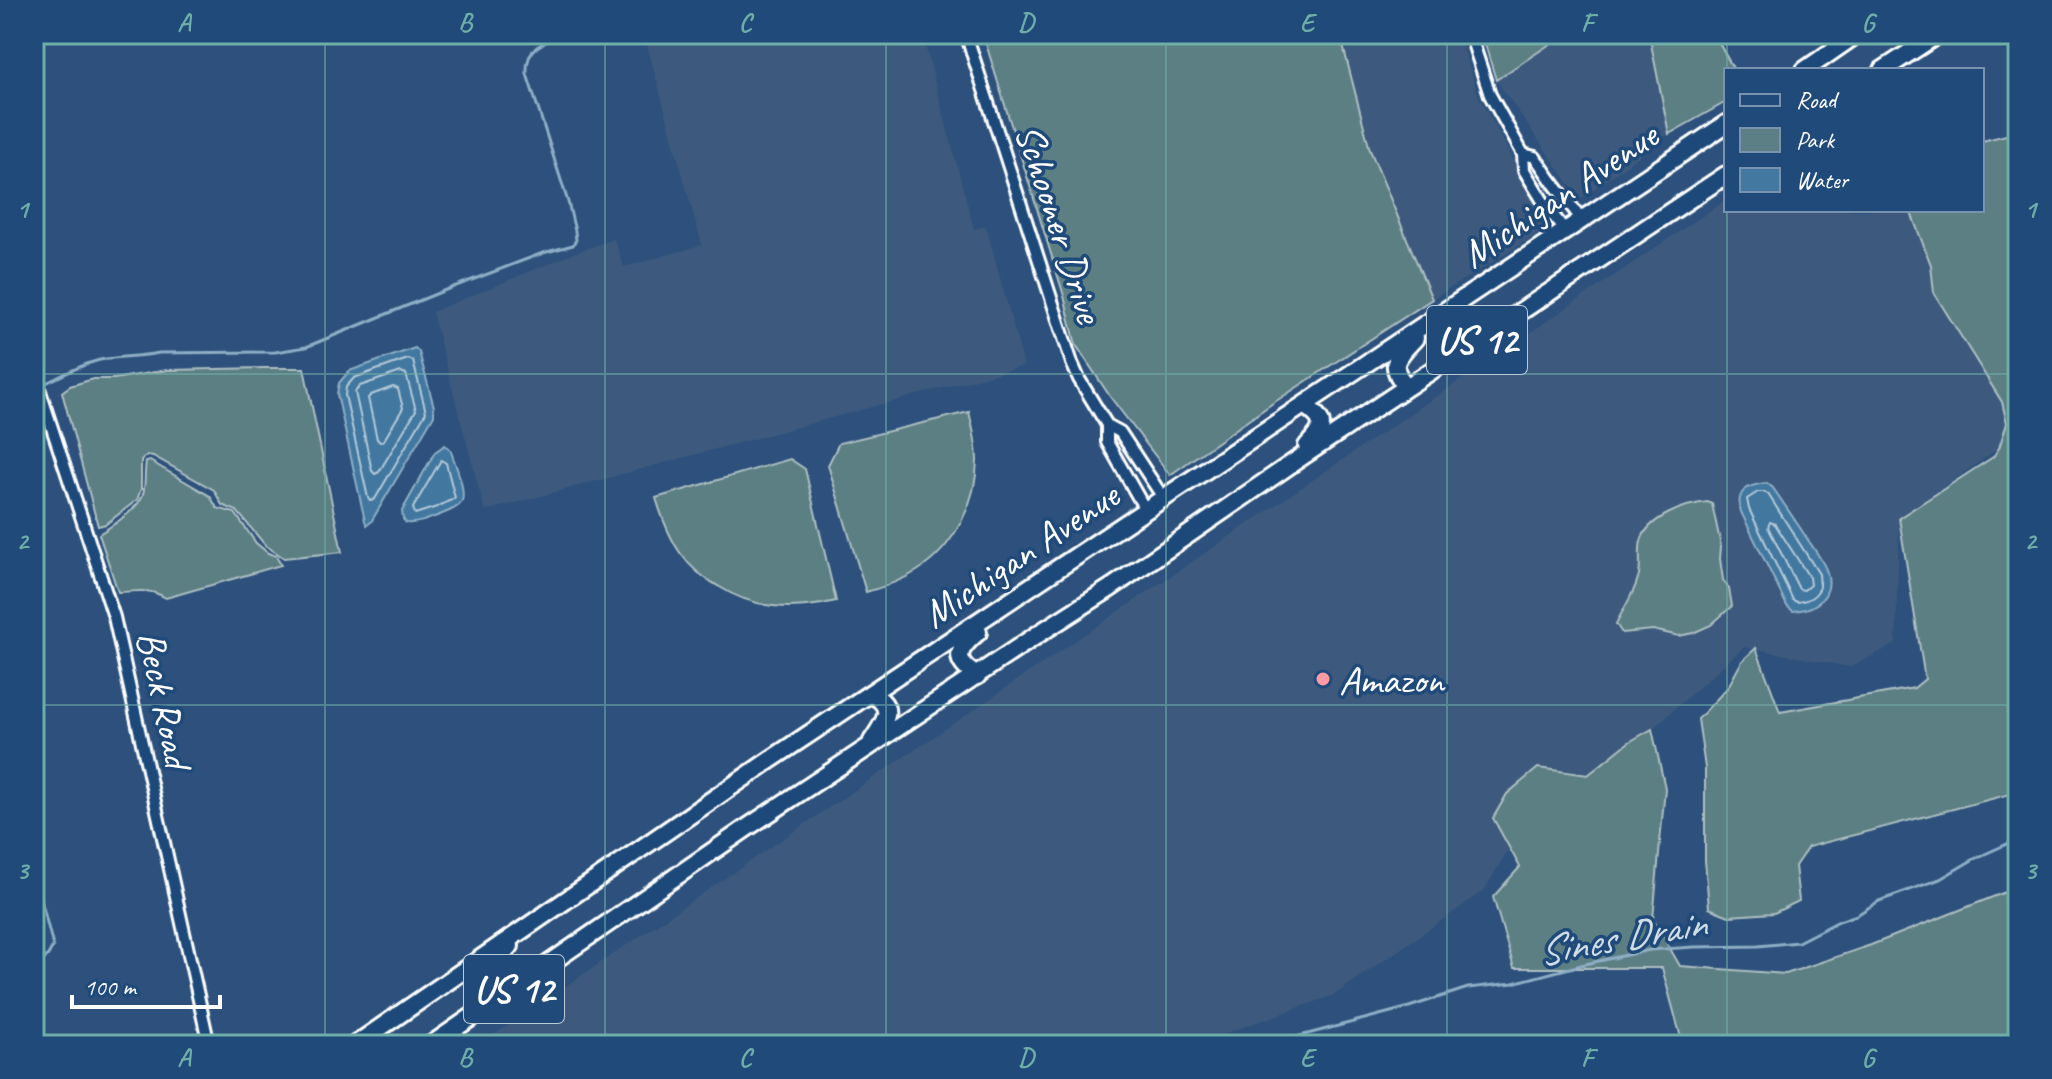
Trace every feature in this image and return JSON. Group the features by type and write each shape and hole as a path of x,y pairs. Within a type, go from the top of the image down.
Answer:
{"main road":[{"path":"1886,68 1938,34"},
{"path":"1808,68 1856,35"},
{"path":"1824,68 1856,35"},
{"name":"Michigan Avenue","path":"355,1045 870,694 1724,125"},
{"name":"Michigan Avenue","path":"431,1045 745,829 1724,176"},
{"path":"1407,387 1399,379 1396,361 1436,317"},
{"path":"1297,460 1322,426 1315,413 1304,405"},
{"path":"977,676 961,661 959,653 962,646 1021,595"},
{"path":"866,749 887,714 883,701 870,694"},
{"path":"512,990 496,974 497,960 534,922"}],"street":[{"name":"Schooner Drive","path":"966,34 1072,363 1107,425 1120,432 1164,499"},
{"path":"1470,34 1490,95 1523,154 1524,170 1547,208 1565,230"},
{"path":"1523,154 1535,157 1582,220"},
{"name":"Beck Road","path":"34,373 114,617 209,1045"},
{"name":"Schooner Drive","path":"1107,425 1107,442 1146,511"}],"shaded area":[{"path":"644,34 922,34 974,229 986,226 1024,366 485,511 432,312 614,239 624,267 702,245"},
{"path":"1340,34 1458,34 1479,97 1551,226 1432,299 1370,150"},
{"path":"1565,34 1649,34 1669,134 1580,199 1496,80"},
{"name":"Amazon","path":"1724,201 1724,212 1911,212 1931,265 1934,293 2002,402 2008,423 1999,448 1899,518 1896,644 1850,667 1744,647 1652,729 1588,775 1493,818 1509,848 1484,891 1334,995 1226,1033 1203,1045 479,1045"}],"green space":[{"path":"983,34 1340,34 1370,150 1432,299 1170,475 1111,398 1076,345 1064,296"},
{"path":"1482,34 1565,34 1496,80"},
{"path":"1649,34 1714,34 1733,68 1724,68 1724,103 1669,134"},
{"path":"2018,132 2018,792 1808,847 1795,866 1799,901 1774,913 1729,916 1709,908 1705,861 1705,768 1698,719 1728,687 1742,661 1756,648 1780,712 1914,688 1925,679 1899,518 1993,457 2007,423 2002,402 1934,293 1931,265 1911,212 1984,212 1984,140"},
{"path":"304,368 342,552 284,558 265,545 237,511 222,505 214,490 147,455 141,460 141,489 137,500 106,524 98,526 62,392 70,386 93,379 114,379 167,370"},
{"path":"969,412 976,443 976,477 967,508 952,537 917,571 866,592 828,465 839,443"},
{"path":"790,459 805,469 836,601 805,606 775,606 732,594 702,576 685,559 669,534 658,505 656,498"},
{"path":"150,461 210,496 217,508 235,513 256,543 276,556 281,565 166,598 147,591 118,592 99,534 124,517 140,500 146,462"},
{"path":"1708,502 1712,504 1721,546 1723,580 1729,589 1732,606 1711,625 1693,633 1679,636 1653,630 1622,633 1616,624 1636,584 1640,569 1640,546 1645,533 1669,513"},
{"path":"1652,729 1665,788 1653,919 1680,966 1786,974 1871,945 2018,887 2018,1045 1683,1045 1662,968 1514,968 1493,897 1520,867 1493,818 1507,794 1538,768 1588,775 1629,742"}],"water":[{"path":"415,348 419,352 434,415 367,525 337,394 339,383 349,371"},
{"path":"445,445 450,449 457,469 462,500 446,512 406,523 402,511 435,452"},
{"path":"1767,483 1816,551 1828,575 1827,591 1819,602 1809,608 1793,611 1787,606 1741,512 1740,499 1744,490"}],"waterway":[{"path":"46,383 86,364 107,359 159,353 275,352 306,347 443,291 543,253 573,245 575,231 568,202 527,74 530,56 539,45 571,34"},
{"name":"Sines Drain","path":"1266,1045 1406,1008 1468,988 1513,983 1650,950 1798,942 1857,915 1879,901 1940,879 2018,839"},
{"path":"34,872 53,946 34,971"}],"place":[{"name":"Amazon","path":"1323,679"}]}
